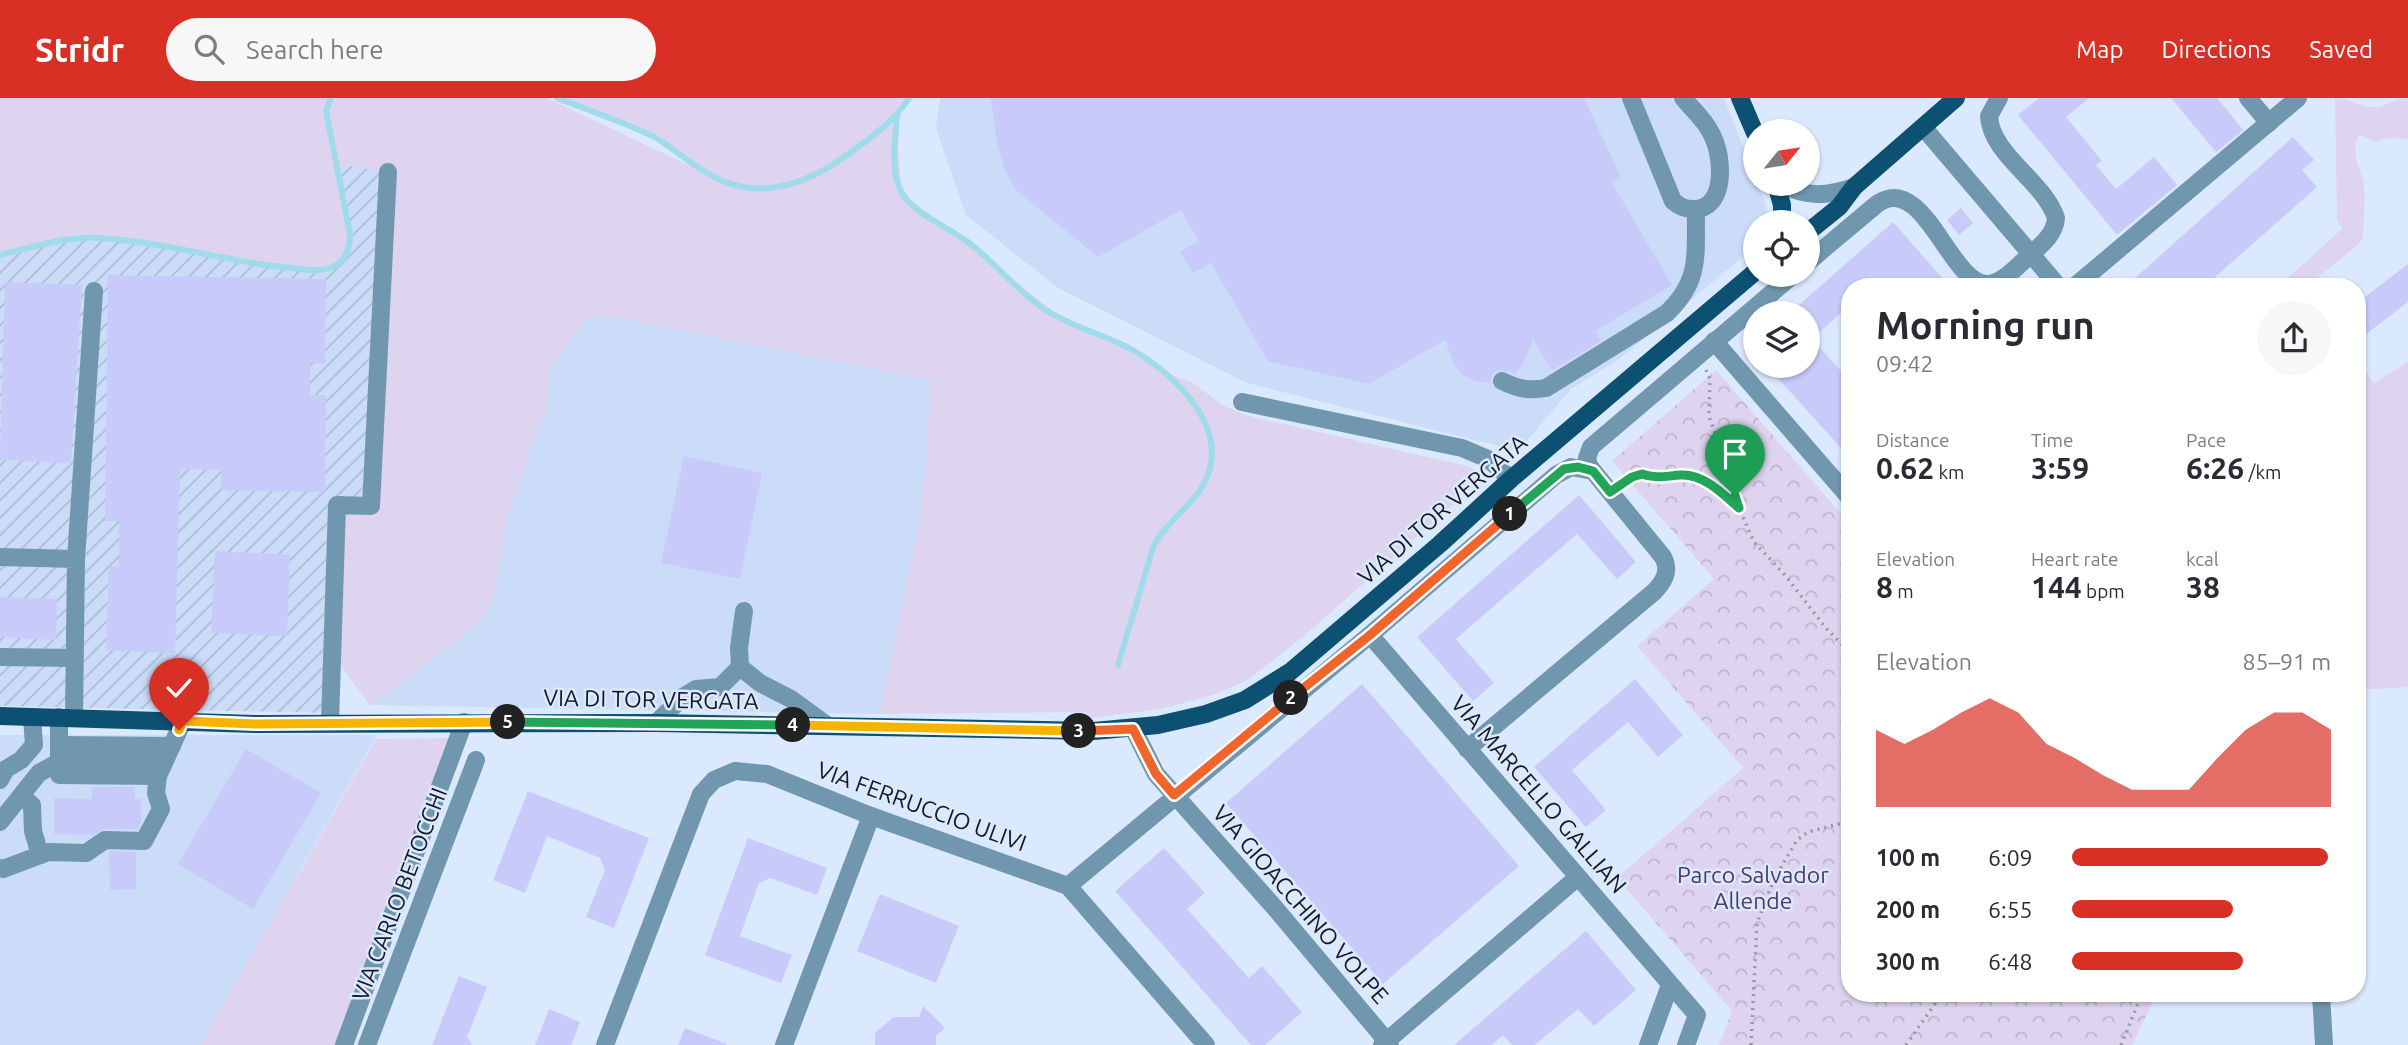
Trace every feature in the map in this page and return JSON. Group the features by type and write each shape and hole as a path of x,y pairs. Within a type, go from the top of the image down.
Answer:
{"main road":[{"path":"1740,98 1749,119"},
{"path":"1820,222 1839,207 1854,187 1956,98"},
{"name":"VIA DI TOR VERGATA","path":"0,716 255,724 656,723 1094,731 1133,729 1206,715 1262,691 1306,660 1511,479 1743,282"}],"street":[{"path":"1631,98 1670,195 1683,207 1696,209 1704,207 1713,198 1719,183 1721,165 1710,130 1683,98"},
{"path":"1999,98 1990,110 1989,123 1993,135 2045,198 2054,214 2054,231 2003,278"},
{"path":"2248,98 2269,123"},
{"path":"2085,278 2298,98"},
{"path":"1923,127 2051,278"},
{"path":"330,723 337,505 371,506 388,172"},
{"path":"1820,196 1854,187"},
{"path":"1820,252 1882,200 1889,197 1903,198 1913,205 1974,278"},
{"path":"1502,381 1516,388 1546,388 1667,313 1681,298 1694,274 1696,209"},
{"path":"1467,749 1662,583 1667,568 1663,557 1593,471 1587,454 1601,438 1779,287"},
{"path":"94,291 76,559 74,658 59,753 59,775 165,761"},
{"path":"1714,341 1841,481"},
{"path":"1242,402 1462,448 1488,458 1511,479"},
{"path":"1585,418 1601,438"},
{"name":"VIA DI TOR VERGATA","path":"1068,886 1174,795 1370,635 1556,475 1571,467 1593,471"},
{"path":"0,557 76,559"},
{"path":"656,723 683,697 696,689 720,687 740,667 739,648 744,611"},
{"name":"VIA MARCELLO GALLIAN","path":"1370,635 1697,1015 1686,1045"},
{"path":"0,657 74,658"},
{"path":"740,667 760,683 791,699 828,726"},
{"path":"0,780 6,769 21,760 34,745 33,717"},
{"path":"0,868 3,870 48,852 86,853 105,840 144,841 161,808 156,793 165,761 183,721"},
{"path":"344,1045 464,722"},
{"path":"1133,729 1156,774 1174,795"},
{"path":"0,822 38,774 59,753 165,761"},
{"name":"VIA CARLO BETOCCHI","path":"367,1045 476,760"},
{"name":"VIA FERRUCCIO ULIVI","path":"605,1045 701,794 714,780 735,771 767,774 871,816 1068,886"},
{"name":"VIA GIOACCHINO VOLPE","path":"1174,795 1275,908 1386,1044"},
{"path":"21,796 32,805 33,831 40,855"},
{"path":"784,1045 871,816"},
{"path":"1386,1044 1578,877"},
{"path":"1068,886 1206,1045"},
{"path":"1648,1045 1670,985"},
{"path":"2321,1002 2324,1045"}],"path":[{"path":"1696,357 1710,379 1709,415 1732,477 1739,508 1754,542 1841,644"},
{"path":"1610,492 1632,477 1642,474 1651,477 1684,475 1711,485 1739,508"},
{"path":"1751,1045 1757,923 1774,879 1797,840 1808,832 1841,823"},
{"path":"1906,1045 1936,1002"},
{"path":"2121,1045 2139,1002"}],"shaded area":[{"path":"940,98 1724,98 1743,147 1743,196 1762,196 1768,210 1743,210 1743,257 1618,360 1571,389 1518,451 1247,383 1058,288 966,215 936,128"},
{"path":"337,163 388,172 371,506 338,505 330,713 0,706 0,255 86,238 142,244 259,264"},
{"path":"587,317 614,317 931,380 926,466 918,528 880,714 370,705 445,650 483,618 494,596 508,514 546,409 550,369"},
{"path":"0,735 377,735 200,1045 0,1045"}],"green space":[{"path":"0,98 331,98 326,105 327,115 332,98 547,98 701,171 653,136 557,98 909,98 897,115 901,192 1066,321 1123,345 1160,370 1193,383 1224,406 1245,415 1467,466 1477,470 1480,477 1474,486 1304,636 1248,680 1216,694 1161,709 1091,718 1086,712 880,714 918,528 926,466 931,380 614,317 587,317 550,369 546,409 508,514 494,596 483,618 445,650 370,705 341,666 337,505 371,506 387,172 337,164 348,213 350,238 343,260 325,269 296,268 122,240 86,238 48,243 0,255"},
{"path":"2335,98 2375,107 2408,98 2408,139 2388,138 2376,142 2359,135 2356,142 2355,154 2365,198 2363,237 2360,243 2317,278 2288,278 2343,228 2337,221"},
{"path":"2408,362 2408,687 2366,689 2366,372 2374,383"},
{"name":"Parco Salvador Allende","path":"1716,370 1841,514 1841,1002 2153,1002 2132,1045 1719,1045 1732,1011 1617,878 1743,768 1637,646 1714,579 1612,461"},
{"path":"452,738 338,1045 200,1045 376,739"}],"building":[{"path":"991,98 1584,98 1621,177 1612,183 1672,285 1595,331 1601,341 1552,370 1533,339 1523,364 1515,374 1496,371 1491,377 1491,383 1475,381 1463,375 1454,364 1445,340 1369,384 1268,361 1211,263 1193,273 1180,252 1199,241 1181,210 1098,257 1016,190 1004,168 997,143"},
{"path":"2039,98 2089,98 2066,117 2102,161 2096,165 2116,189 2154,157 2177,185 2117,235 2018,115"},
{"path":"2171,98 2217,98 2243,130 2216,152"},
{"path":"2293,137 2314,160 2302,170 2317,187 2214,278 2135,278"},
{"path":"1961,208 1973,223 1959,235 1947,220"},
{"path":"1893,222 1942,278 1841,278 1841,313 1820,332 1820,301 1804,301"},
{"path":"2408,264 2408,302 2366,334 2366,296"},
{"path":"108,275 326,279 325,364 310,363 310,395 326,395 325,492 221,490 221,470 180,469 175,653 106,650 109,566 119,567 119,521 105,521"},
{"path":"5,282 82,285 71,463 0,460"},
{"path":"1820,348 1841,371 1841,448 1778,378 1820,378"},
{"path":"684,456 762,473 740,579 661,563"},
{"path":"1579,495 1636,562 1617,579 1577,534 1456,639 1494,683 1473,701 1417,637"},
{"path":"215,551 290,555 287,636 211,633"},
{"path":"0,597 57,599 56,640 0,637"},
{"path":"1635,679 1683,735 1658,757 1628,722 1572,770 1606,810 1586,827 1534,767"},
{"path":"1362,684 1519,866 1383,984 1226,803"},
{"path":"246,749 321,793 253,909 178,864"},
{"path":"92,787 135,787 135,799 141,799 141,822 137,829 105,829 93,835 54,834 54,798 92,799"},
{"path":"528,791 649,838 614,928 586,917 605,870 600,858 547,836 525,893 493,880"},
{"path":"748,838 827,868 817,895 770,878 759,883 740,936 792,955 781,983 705,955"},
{"path":"1164,848 1205,893 1187,909 1249,978 1262,966 1302,1012 1265,1045 1251,1045 1115,891"},
{"path":"109,851 136,852 136,889 110,890"},
{"path":"880,894 959,926 936,983 857,951"},
{"path":"1586,931 1636,990 1594,1026 1578,1009 1535,1045 1512,1045 1503,1035 1492,1045 1454,1045"},
{"path":"459,976 487,987 467,1037 472,1045 432,1045"},
{"path":"923,1006 945,1028 936,1036 936,1045 875,1045 875,1033 894,1017 919,1017"},
{"path":"549,1009 580,1022 571,1045 535,1045"},
{"path":"685,1028 727,1044 727,1045 678,1045"}],"waterway":[{"path":"0,255 62,240 101,238 299,269 318,270 335,266 346,255 350,234 326,111 331,98"},
{"path":"557,98 656,138 702,170 727,182 763,188 798,182 831,166 881,129 909,98"},
{"path":"897,114 894,164 898,184 907,200 922,213 976,248 1044,309 1065,321 1131,349 1161,369 1188,396 1207,428 1211,446 1211,464 1207,477 1194,498 1154,545 1118,665"}],"route":[{"path":"179,730 183,721 255,724 656,723 1094,731 1133,729 1156,774 1174,795 1370,635 1564,469 1578,467 1593,471 1610,492 1632,477 1642,474 1651,477 1684,475 1711,485 1739,508 1735,496"}]}
